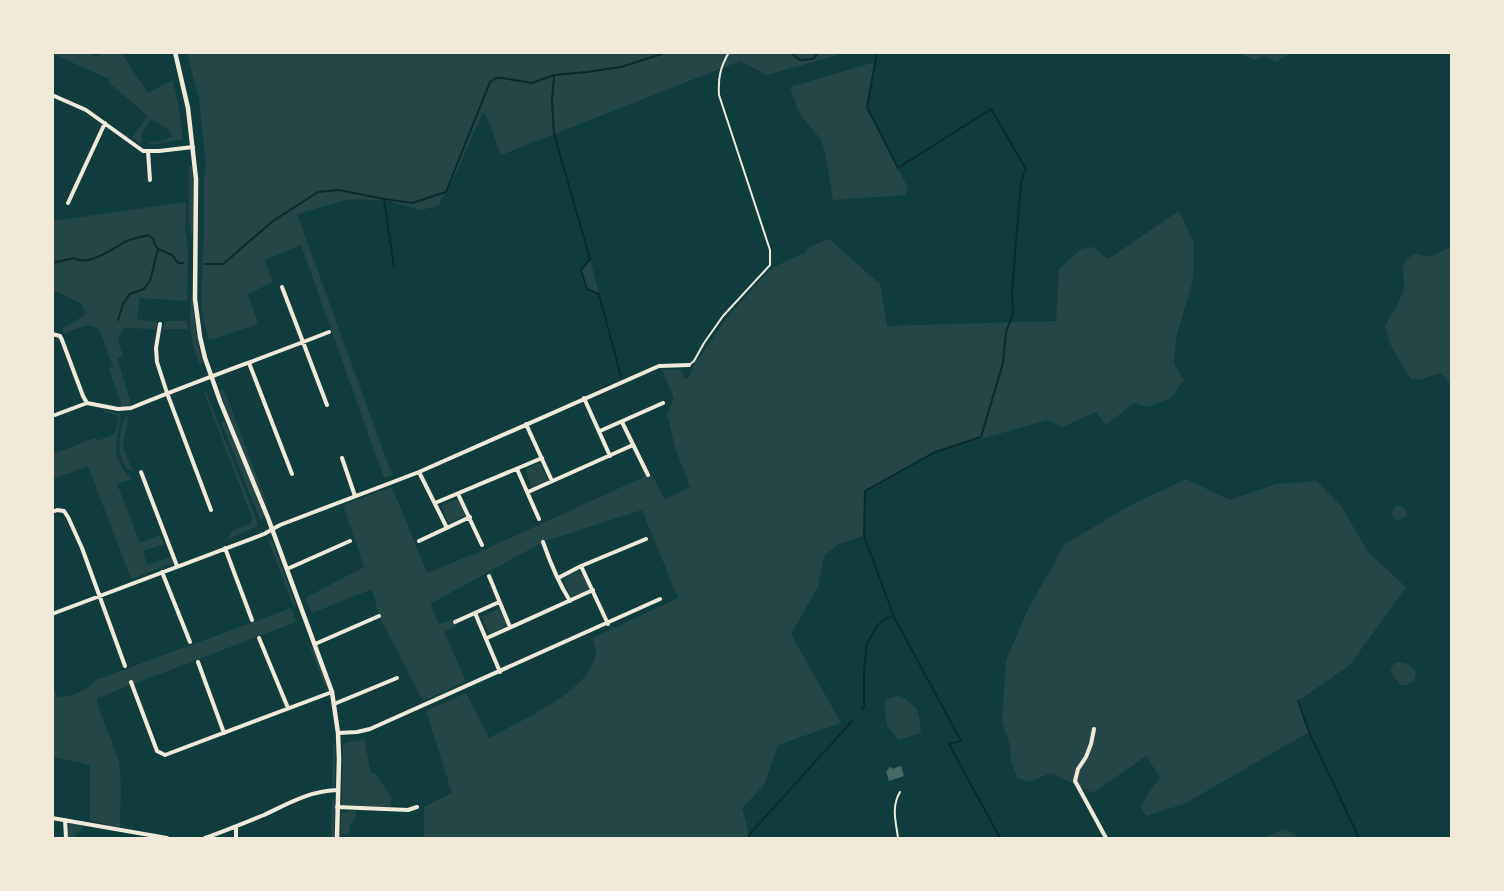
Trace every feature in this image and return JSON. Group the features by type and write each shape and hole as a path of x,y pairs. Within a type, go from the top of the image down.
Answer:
{"street":[{"path":"176,52 188,108 196,178 195,298 200,337 205,358 287,569 332,692 338,733 337,838"},
{"path":"52,95 86,110 143,151 193,147"},
{"path":"68,203 105,123"},
{"path":"148,152 150,180"},
{"path":"282,286 327,405"},
{"path":"160,324 156,348 157,362 167,394 211,510"},
{"path":"55,415 87,403 123,409 131,408 328,332"},
{"path":"52,334 60,336 87,403"},
{"path":"249,363 292,474"},
{"path":"52,614 419,472 659,366 689,365"},
{"path":"584,398 610,456"},
{"path":"600,431 663,403"},
{"path":"622,422 648,475"},
{"path":"526,424 552,481"},
{"path":"528,492 633,446"},
{"path":"342,458 355,496"},
{"path":"435,504 542,458"},
{"path":"517,469 539,519"},
{"path":"141,472 177,566"},
{"path":"419,472 447,528"},
{"path":"458,494 482,545"},
{"path":"52,512 57,510 64,511 68,517 82,548 126,666"},
{"path":"419,541 470,517"},
{"path":"558,578 581,566 646,539"},
{"path":"287,569 350,541"},
{"path":"543,542 570,601"},
{"path":"225,548 252,620"},
{"path":"581,566 608,624"},
{"path":"162,572 190,642"},
{"path":"489,576 510,627"},
{"path":"487,638 592,590"},
{"path":"338,733 370,729 608,624 660,599"},
{"path":"456,622 499,602"},
{"path":"475,613 500,672"},
{"path":"315,644 379,616"},
{"path":"259,638 288,708"},
{"path":"198,662 224,733"},
{"path":"334,704 397,678"},
{"path":"131,682 157,751 165,755 332,692"},
{"path":"1094,728 1092,744 1078,769 1075,781 1106,838"},
{"path":"205,838 236,827 306,796 327,790 338,790"},
{"path":"337,807 408,810 417,807"},
{"path":"52,818 151,837 167,838"},
{"path":"65,820 66,838"},
{"path":"236,827 236,838"}],"lane":[{"path":"689,365 694,361 723,316 770,265 770,250 719,95 718,81 723,63 729,52"},
{"path":"898,838 894,809 900,792"}],"shaded area":[{"path":"53,52 90,53 97,57 102,53 121,53 148,93 173,80 183,139 151,145 150,142 172,137 169,130 151,119 140,136 143,140 140,144 132,137 148,116 108,82 109,79 53,54"},
{"path":"592,52 598,55 601,52 844,53 767,75 740,61 501,155 487,117 483,112 458,169 439,205 422,210 387,201 357,199 297,214 392,475 384,478 301,245 265,260 273,282 248,294 258,324 209,340 201,302 206,164 199,99 187,53"},
{"path":"1242,52 1291,53 1275,62 1266,56 1254,60 1242,54"},
{"path":"875,62 867,107 908,188 906,195 833,200 825,151 820,138 800,115 790,87"},
{"path":"192,165 194,211 192,240 189,220 189,166"},
{"path":"186,202 187,301 140,298 137,319 157,322 156,329 123,328 118,341 123,356 117,358 131,404 122,406 109,369 113,367 100,331 92,326 87,326 64,334 62,329 85,315 82,304 56,291 53,292 53,221"},
{"path":"1179,211 1194,243 1193,280 1176,338 1174,364 1184,380 1171,398 1148,407 1134,403 1106,425 1096,412 1062,427 1047,420 935,452 865,491 864,536 838,544 824,556 818,587 791,634 841,723 778,745 764,785 742,808 750,838 424,838 424,807 452,793 426,711 466,693 489,738 535,714 568,692 582,680 591,667 596,653 593,638 678,598 642,510 543,542 430,604 439,624 455,619 457,626 444,632 466,681 423,701 379,616 372,589 312,613 305,598 364,567 343,505 392,487 427,573 484,550 648,475 652,475 665,500 690,487 676,450 667,414 674,398 662,370 682,370 684,378 688,379 695,364 726,319 771,268 805,253 809,247 829,239 880,284 887,326 1056,321 1059,269 1081,249 1093,247 1108,259"},
{"path":"1451,246 1451,386 1440,373 1419,380 1411,379 1390,344 1385,326 1403,293 1403,267 1407,259 1415,254 1426,256 1439,253"},
{"path":"590,259 599,294 587,289 581,270"},
{"path":"191,298 193,298 196,331 203,363 200,364 194,349 191,332"},
{"path":"165,321 187,321 188,329 163,329"},
{"path":"222,389 225,392 268,506 260,494 219,390"},
{"path":"204,392 206,392 258,524 256,527 227,540 232,531 250,524 252,518"},
{"path":"104,410 121,414 116,454 123,470 127,475 131,476 131,479 117,484 140,543 160,535 164,544 143,551 147,565 171,557 173,563 131,579 88,466 53,479 53,454 95,438 97,441 115,434 119,416 104,412"},
{"path":"127,415 123,447 133,472 126,468 119,448 122,428"},
{"path":"223,421 231,433 264,516 263,518 260,519 221,422"},
{"path":"540,463 547,479 546,482 534,488 531,487 525,469"},
{"path":"1186,479 1230,500 1276,484 1316,481 1341,506 1368,552 1406,587 1350,665 1298,701 1309,732 1184,804 1146,816 1140,806 1160,777 1146,756 1093,793 1051,773 1029,782 1017,778 1011,760 1010,745 1002,722 1006,661 1028,609 1065,544 1129,506"},
{"path":"457,499 465,515 450,523 442,506"},
{"path":"1396,505 1401,506 1407,511 1407,516 1397,521 1391,514"},
{"path":"267,537 272,541 296,606 294,607 293,605"},
{"path":"579,572 583,575 589,589 571,597 564,581 571,574"},
{"path":"291,608 296,622 97,698 98,706 119,761 121,785 120,828 90,820 90,765 53,757 52,684 59,697 74,694 89,687 96,680"},
{"path":"499,608 506,624 505,627 489,634 482,617"},
{"path":"308,642 319,663 327,686 326,690"},
{"path":"1396,662 1406,664 1412,668 1416,673 1414,681 1407,685 1401,685 1391,673 1391,668"},
{"path":"899,696 917,710 921,733 899,740 887,726 884,703 889,698"},
{"path":"364,739 371,774 375,773 391,797 391,807 342,805 343,746 345,743"},
{"path":"335,744 334,787 332,782 333,745"},
{"path":"332,798 335,801 334,838 331,838"},
{"path":"348,811 356,812 356,816 350,826 349,834 341,834 342,813"},
{"path":"65,820 83,824 82,829 73,838 66,838"},
{"path":"1283,829 1294,833 1298,838 1264,838"}],"building":[{"path":"901,766 904,776 889,781 886,771 889,770 888,768 891,767 892,769"}],"waterway":[{"path":"205,264 223,264 273,221 318,192 339,190 412,203 446,192 490,82 496,78 532,83 554,75 621,67 668,52"},
{"path":"790,52 800,60 813,59 819,52"},
{"path":"862,709 864,707 864,670 867,643 878,625 886,618 894,617 864,536 865,491 935,452 981,437 1003,363 1006,332 1013,313 1012,292 1021,182 1026,169 991,109 898,168 867,107 877,52"},
{"path":"554,76 552,100 554,134 590,259 581,270 587,289 599,294 621,377"},
{"path":"384,199 394,268"},
{"path":"52,263 74,258 80,260 94,258 129,240 148,235 153,239 158,249 172,255 178,263 183,263"},
{"path":"118,320 123,304 130,294 144,289 150,281 158,249"},
{"path":"894,617 961,741 949,744 1000,838"},
{"path":"1298,701 1309,732 1359,838"},
{"path":"750,838 749,835 852,721"}]}
